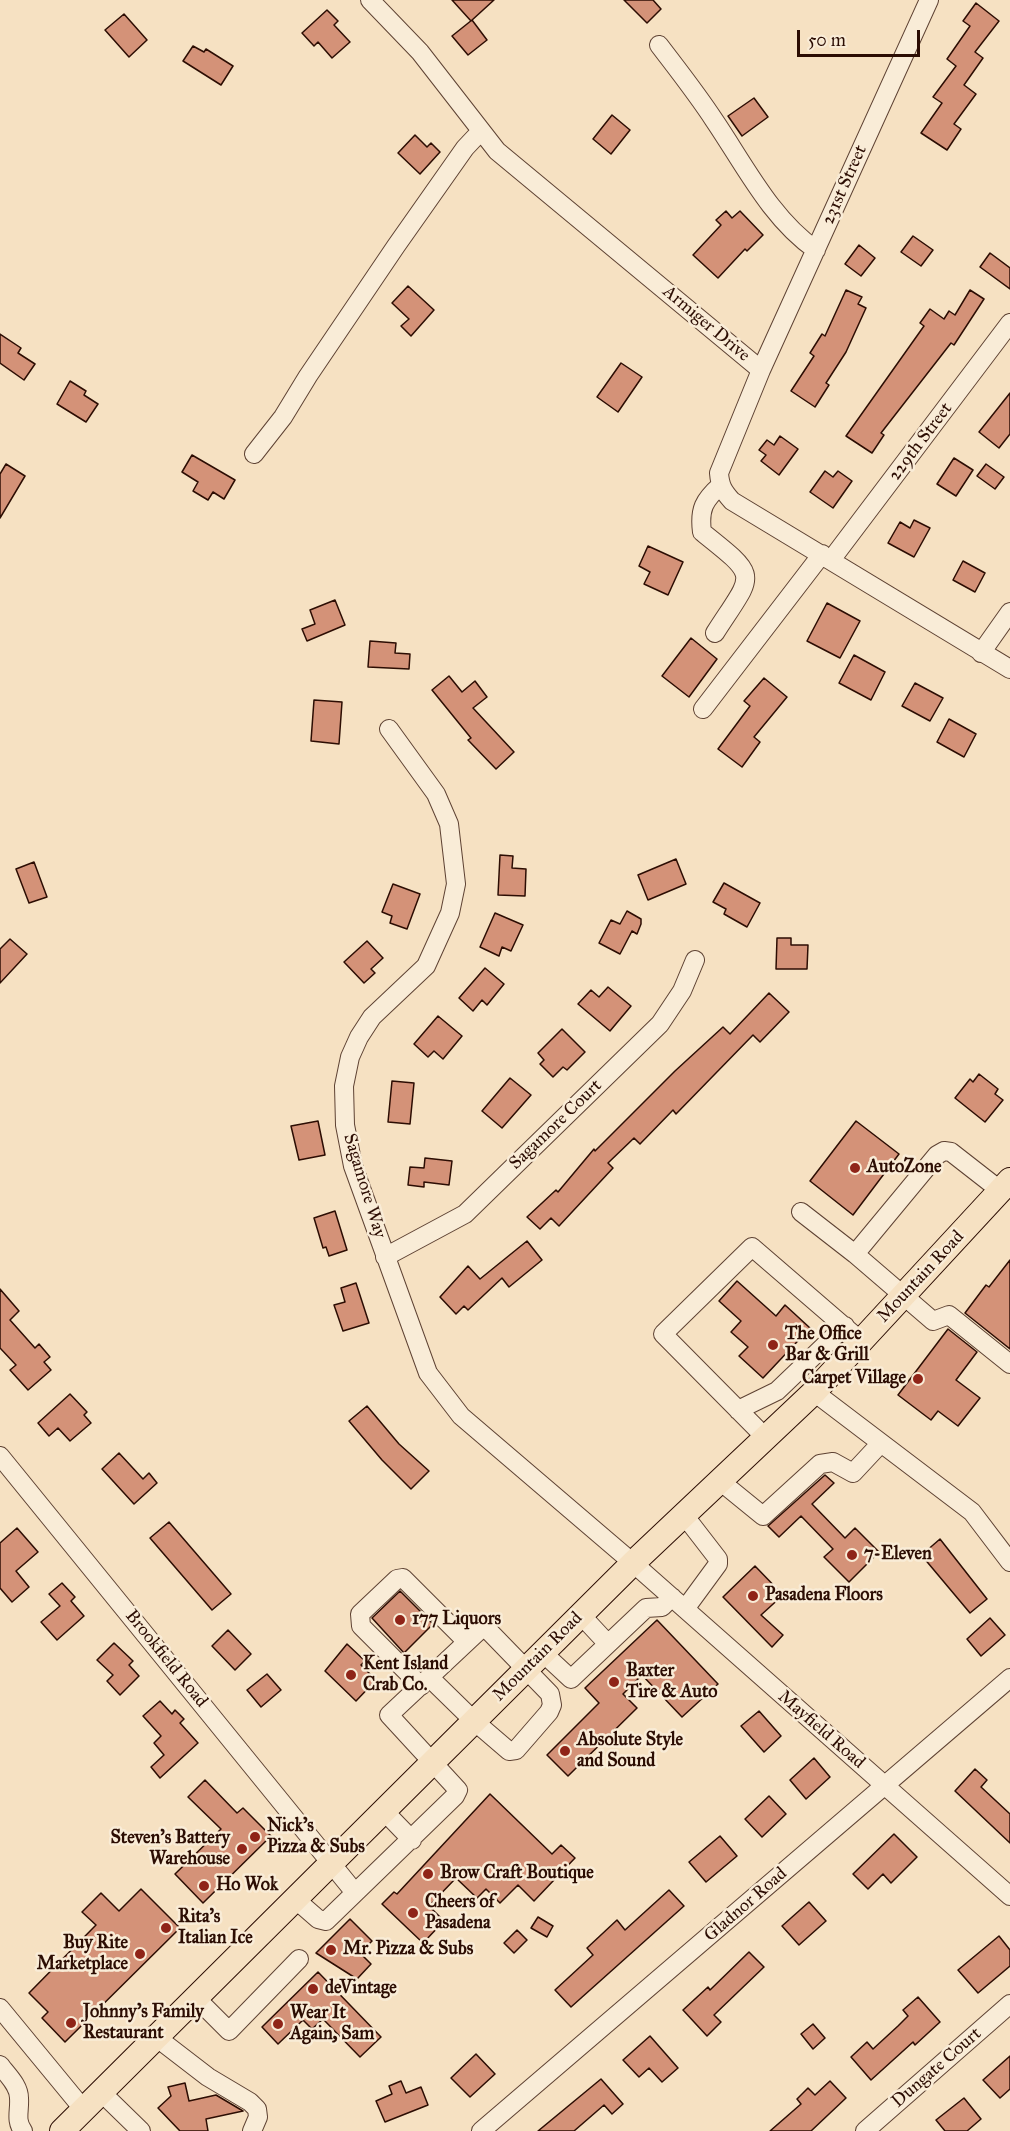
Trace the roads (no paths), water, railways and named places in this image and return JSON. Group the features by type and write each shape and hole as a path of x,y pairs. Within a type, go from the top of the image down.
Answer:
{"main road":[{"name":"Mountain Road","path":"63,2131 633,1563 814,1392 853,1334 903,1296 1005,1185"}],"street":[{"name":"Armiger Drive","path":"370,0 420,52 497,151 761,370 719,473 721,484"},
{"name":"231st Street","path":"761,370 929,0"},
{"path":"659,45 714,119 757,187 800,239 816,250"},
{"path":"254,454 283,417 396,246 465,148 481,130"},
{"name":"229th Street","path":"703,709 1010,323"},
{"path":"721,484 721,489 732,501 1010,669"},
{"path":"715,633 746,584 747,574 739,562 702,532 699,514 706,498 721,484"},
{"path":"981,653 1010,612"},
{"name":"Sagamore Way","path":"389,729 436,795 449,824 456,884 450,913 426,966 372,1017 350,1057 344,1086 345,1125 353,1166 428,1374 460,1416 633,1563"},
{"name":"Sagamore Court","path":"385,1257 465,1214 660,1024 682,991 696,960"},
{"path":"855,1254 937,1155 944,1151 951,1152 1005,1185"},
{"path":"801,1212 933,1320 949,1315 1010,1364"},
{"path":"738,1410 777,1391 853,1334 752,1247 663,1334 738,1410 766,1438"},
{"path":"814,1392 972,1512 1010,1562"},
{"path":"720,1481 763,1516 820,1464 833,1462 853,1473 881,1443"},
{"name":"Brookfield Road","path":"0,1456 352,1889 357,1891"},
{"path":"550,1694 567,1678 573,1677 646,1608 679,1603 718,1564 718,1558 684,1515"},
{"name":"Mayfield Road","path":"633,1563 1010,1896"},
{"path":"467,1642 403,1578 397,1579 360,1614 362,1626 382,1648 512,1752 549,1712 552,1705 550,1694 535,1661"},
{"path":"581,1615 608,1644"},
{"path":"295,1899 318,1919 326,1921 457,1793 456,1787 389,1716 484,1626 535,1661 567,1678"},
{"name":"Gladnor Road","path":"481,2131 1010,1678"},
{"path":"383,1810 411,1840"},
{"path":"196,1998 229,2031 299,1959"},
{"name":"Dungate Court","path":"865,2131 1010,2004"},
{"path":"0,2008 84,2110"},
{"path":"156,2037 208,2077 250,2102 257,2109 258,2117 252,2131"},
{"path":"0,2065 16,2087 20,2099 17,2113 23,2131"},
{"path":"101,2092 141,2131"}],"place":[{"name":"AutoZone","path":"855,1168"},
{"name":"The Office Bar & Grill","path":"773,1345"},
{"name":"Carpet Village","path":"918,1379"},
{"name":"7-Eleven","path":"852,1555"},
{"name":"Pasadena Floors","path":"753,1596"},
{"name":"177 Liquors","path":"400,1620"},
{"name":"Kent Island Crab Co.","path":"351,1675"},
{"name":"Baxter Tire & Auto","path":"614,1682"},
{"name":"Absolute Style and Sound","path":"565,1751"},
{"name":"Nick's Pizza & Subs","path":"255,1837"},
{"name":"Steven's Battery Warehouse","path":"242,1849"},
{"name":"Brow Craft Boutique","path":"428,1874"},
{"name":"Ho Wok","path":"204,1886"},
{"name":"Cheers of Pasadena","path":"413,1913"},
{"name":"Rita's Italian Ice","path":"166,1928"},
{"name":"Mr. Pizza & Subs","path":"331,1950"},
{"name":"Buy Rite Marketplace","path":"140,1954"},
{"name":"deVintage","path":"313,1989"},
{"name":"Johnny's Family Restaurant","path":"71,2023"},
{"name":"Wear It Again, Sam","path":"278,2024"}]}
